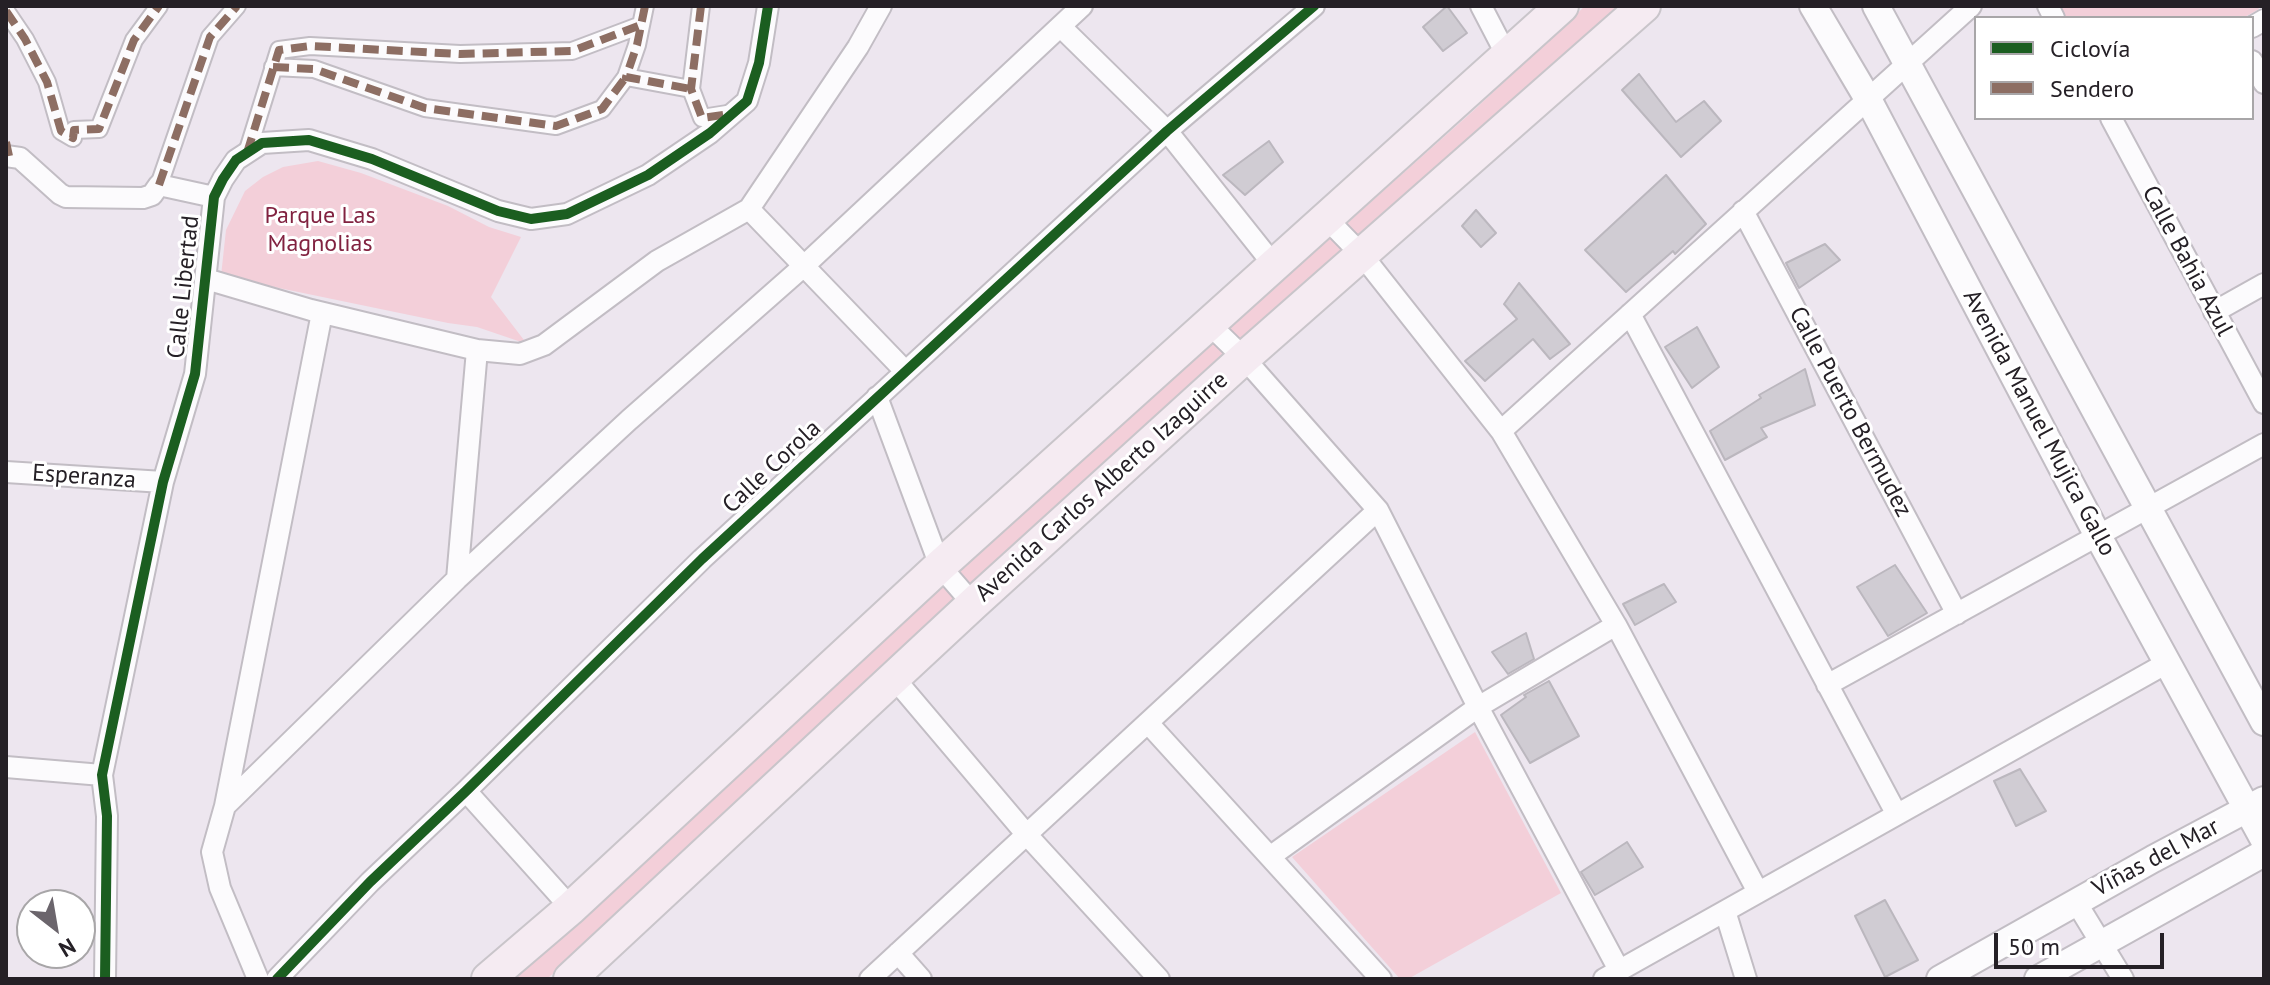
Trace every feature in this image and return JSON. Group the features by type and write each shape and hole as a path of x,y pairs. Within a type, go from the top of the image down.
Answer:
{"main road":[{"name":"Avenida Carlos Alberto Izaguirre","path":"488,979 571,908 940,566 1562,6"},
{"name":"Avenida Carlos Alberto Izaguirre","path":"570,979 973,604 1244,358 1644,6"}],"street":[{"path":"6,8 47,82 61,131 73,138 74,130 99,129 134,40 159,6"},
{"path":"7,151 20,158 66,197 143,198 152,195 159,185 210,37 237,6"},
{"path":"273,67 314,69 425,108 556,126 602,109 626,77 645,6"},
{"path":"701,6 691,89 702,118 733,113"},
{"path":"247,153 262,143 309,140 372,159 498,211 531,219 567,214 648,175 710,133 747,101 759,63 768,6"},
{"path":"206,279 322,313 477,350 520,354 544,345 657,261 749,209 858,47 881,6"},
{"path":"225,806 457,579 629,420 805,265 1082,6"},
{"name":"Calle Corola","path":"277,979 370,882 702,559 1167,131 1314,6"},
{"path":"1481,6 1506,54"},
{"name":"Avenida Manuel Mujica Gallo","path":"1813,6 1868,99 2167,663 2255,805 2264,840"},
{"path":"1876,6 2264,722"},
{"path":"1501,431 1971,6"},
{"path":"247,153 279,50 310,46 460,54 572,51 641,25"},
{"path":"1061,27 1167,131 1273,264"},
{"path":"2254,65 2264,83"},
{"path":"626,77 691,89"},
{"name":"Calle Bahia Azul","path":"2112,120 2264,403"},
{"name":"Calle Libertad","path":"105,979 107,816 102,775 163,482 195,374 214,197 236,160 247,153"},
{"path":"159,185 214,197"},
{"path":"749,209 905,371"},
{"name":"Calle Puerto Bermudez","path":"1743,211 1957,614"},
{"path":"1326,218 1362,255 1501,431 1616,625 1758,892"},
{"path":"2214,312 2264,284"},
{"path":"258,979 220,888 212,852 225,806 322,313"},
{"path":"1630,314 1896,813"},
{"path":"1209,324 1244,358 1378,510 1611,975 2167,663"},
{"path":"457,579 477,350"},
{"path":"877,397 940,566 973,604"},
{"path":"1827,685 2264,444"},
{"name":"Esperanza","path":"6,472 163,482"},
{"path":"870,979 1378,510"},
{"path":"1271,856 1478,707 1616,625"},
{"path":"894,678 1027,835 1159,979"},
{"path":"1148,723 1381,979"},
{"path":"6,767 102,775"},
{"path":"466,791 571,908"},
{"name":"Viñas del Mar","path":"1940,979 2255,805"},
{"name":"Viñas del Mar","path":"2038,979 2264,853"},
{"path":"2076,902 2123,979"},
{"path":"1725,911 1746,979"},
{"path":"898,953 921,979"}],"green space":[{"path":"1585,6 1621,6 921,633 547,979 503,979 848,667 1473,111"},
{"path":"2058,6 2257,6 2259,9 2247,16 2063,16"},
{"name":"Parque Las Magnolias","path":"318,161 361,173 448,206 489,227 521,237 491,297 527,344 477,327 221,276 226,230 245,191 283,167"},
{"path":"1475,732 1561,893 1408,979 1400,979 1292,857"}],"building":[{"path":"1447,6 1467,33 1443,51 1423,27"},
{"path":"1639,74 1676,122 1704,101 1721,121 1681,157 1622,90"},
{"path":"1269,141 1283,162 1245,195 1223,175"},
{"path":"1666,175 1706,224 1675,254 1673,251 1626,292 1585,250"},
{"path":"1476,210 1496,233 1481,247 1462,226"},
{"path":"1825,244 1840,260 1799,288 1786,263"},
{"path":"1519,283 1570,344 1550,359 1533,339 1485,381 1465,361 1517,319 1504,304"},
{"path":"1697,327 1719,367 1692,388 1665,347"},
{"path":"1805,369 1815,405 1761,428 1767,437 1725,460 1710,431 1761,398 1759,395"},
{"path":"1895,565 1927,613 1888,636 1857,587"},
{"path":"1664,584 1676,602 1635,625 1623,604"},
{"path":"1526,633 1534,659 1508,674 1492,652"},
{"path":"1549,681 1579,736 1530,763 1501,715 1526,697 1524,695"},
{"path":"2020,769 2046,811 2016,826 1994,781"},
{"path":"1627,842 1643,867 1595,895 1581,872"},
{"path":"1885,900 1918,960 1885,977 1855,916"}],"marked path":[{"path":"6,11 25,39 47,82 61,131 73,138 74,130 99,129 134,40 159,6"},
{"path":"159,185 210,37 237,6"},
{"path":"645,6 626,77 691,89"},
{"path":"701,6 691,89 702,118 729,114"},
{"path":"247,153 279,50 310,46 460,54 572,51 641,25"},
{"path":"273,67 314,69 425,108 556,126 602,109 626,77"},
{"path":"6,142 9,156"}],"cycle path":[{"path":"105,979 107,816 102,775 163,482 195,374 214,197 223,179 236,160 262,143 309,140 372,159 498,211 531,219 567,214 648,175 710,133 747,101 759,63 768,6"},
{"path":"277,979 370,882 702,559 1167,131 1314,6"}]}
